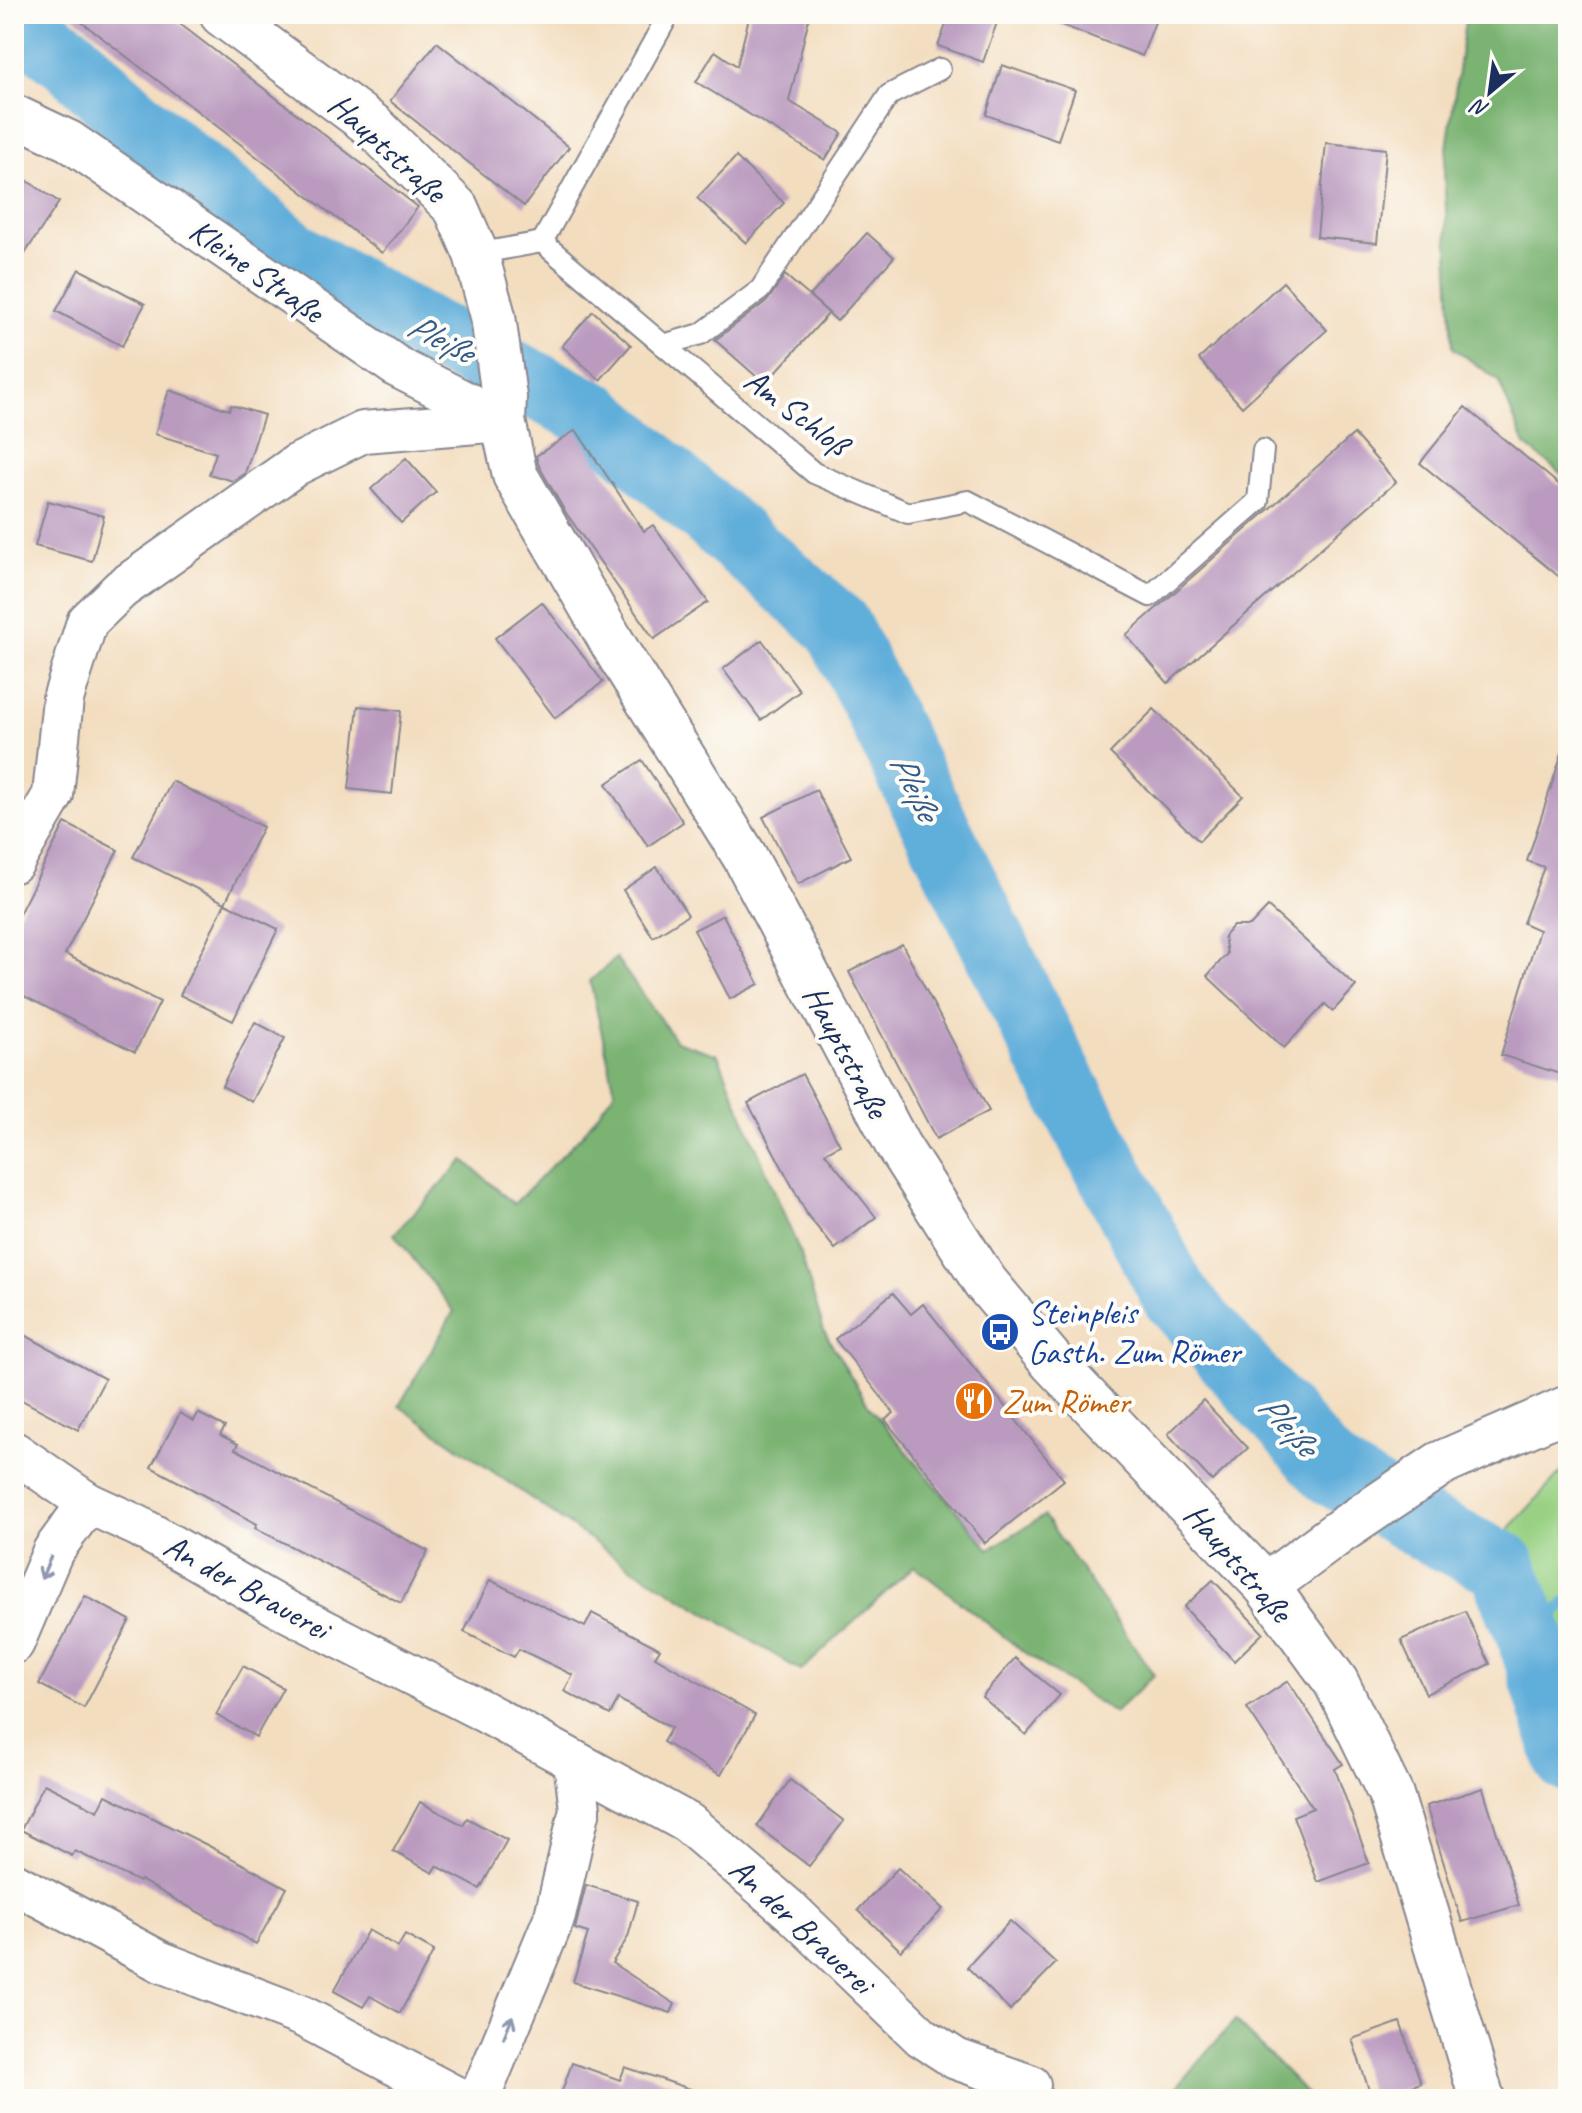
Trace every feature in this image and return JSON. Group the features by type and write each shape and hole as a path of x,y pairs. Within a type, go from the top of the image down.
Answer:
{"main road":[{"name":"Hauptstraße","path":"222,14 373,126 456,208 476,254 493,316 503,409 515,475 620,656 745,857 898,1146 985,1282 1053,1363 1266,1586 1336,1682 1391,1795 1482,2099"},
{"path":"1266,1586 1440,1464 1568,1408"}],"street":[{"name":"Kleine Straße","path":"14,115 69,141 399,368 503,409"},
{"path":"14,862 53,795 63,699 87,622 121,589 296,465 363,432 503,409"},
{"name":"An der Brauerei","path":"14,1452 88,1503 138,1526 279,1607 479,1709 688,1823 793,1913 922,2037 956,2059 1030,2085"},
{"path":"14,1643 53,1551 88,1503"},
{"path":"479,2099 555,1916 580,1809 574,1762"},
{"path":"14,1883 161,1962 302,2016 460,2099"}],"lane":[{"path":"476,254 542,242 669,14"},
{"path":"663,345 701,334 760,290 889,95 940,69"},
{"name":"Am Schloß","path":"542,242 814,473 908,513 968,501 1150,596 1258,501 1263,450"}],"green space":[{"path":"1466,14 1568,14 1568,479 1525,445 1498,380 1453,348 1444,170"},
{"path":"616,958 676,1041 718,1055 801,1255 824,1331 870,1408 989,1549 1044,1516 1154,1675 1114,1713 1025,1653 914,1566 801,1671 618,1559 399,1406 454,1311 394,1234 464,1160 514,1204 582,1135 615,1091 590,981"},
{"path":"1568,1465 1568,1766 1508,1530"},
{"path":"1235,2020 1312,2099 1166,2099"}],"building":[{"path":"71,14 167,14 418,207 382,253"},
{"path":"750,14 810,14 789,101 842,133 825,160 696,82 715,51 737,66"},
{"path":"950,14 1000,14 983,62 938,46"},
{"path":"1039,14 1158,14 1142,56"},
{"path":"437,42 569,147 524,206 390,101"},
{"path":"1002,65 1075,90 1058,140 986,115"},
{"path":"1326,143 1386,149 1377,243 1317,237"},
{"path":"736,157 784,203 746,243 697,198"},
{"path":"14,172 59,202 14,270"},
{"path":"867,233 894,257 837,321 810,296"},
{"path":"79,269 145,304 122,346 56,311"},
{"path":"785,275 829,313 765,384 715,340 768,300"},
{"path":"1283,282 1327,330 1242,407 1199,359"},
{"path":"593,311 631,345 600,380 562,346"},
{"path":"169,390 229,410 231,405 264,415 245,473 233,481 209,474 216,453 155,434"},
{"path":"1465,407 1568,492 1568,584 1420,463"},
{"path":"576,430 644,531 653,525 708,602 654,639 564,510 539,466 536,456"},
{"path":"1354,434 1396,482 1168,683 1126,635"},
{"path":"406,458 436,492 401,523 371,489"},
{"path":"48,501 104,516 92,561 35,546"},
{"path":"542,602 603,682 555,718 495,638"},
{"path":"762,640 800,691 761,720 723,669"},
{"path":"358,706 401,711 392,794 349,789"},
{"path":"1154,709 1243,796 1199,841 1110,753"},
{"path":"1562,753 1568,754 1568,1058 1563,1075 1501,1055 1539,930 1523,923 1544,867 1527,861"},
{"path":"642,760 683,822 648,846 606,784"},
{"path":"172,781 263,827 225,903 133,857"},
{"path":"816,790 851,857 798,884 763,817"},
{"path":"65,823 118,850 65,954 160,1002 135,1052 14,991 14,924"},
{"path":"657,867 688,915 653,937 623,890"},
{"path":"225,903 278,929 233,1021 180,995"},
{"path":"1268,907 1356,986 1333,1011 1325,1004 1284,1048 1207,976 1227,954 1224,936 1233,926 1250,926"},
{"path":"723,915 759,984 730,999 694,930"},
{"path":"902,944 989,1111 936,1139 849,972"},
{"path":"255,1022 285,1038 252,1102 222,1086"},
{"path":"802,1074 840,1145 825,1153 876,1217 835,1249 808,1216 748,1103"},
{"path":"893,1293 911,1314 923,1304 1064,1480 985,1543 885,1420 894,1413 835,1339"},
{"path":"14,1329 105,1379 78,1430 14,1396"},
{"path":"1203,1400 1248,1448 1212,1481 1168,1434"},
{"path":"180,1413 194,1421 198,1413 225,1427 220,1435 238,1444 235,1449 428,1551 401,1603 255,1528 257,1524 151,1467"},
{"path":"490,1580 585,1627 592,1613 660,1649 655,1657 755,1715 721,1775 663,1742 671,1728 618,1699 610,1715 564,1691 573,1675 519,1649 514,1657 464,1632"},
{"path":"1213,1580 1263,1633 1234,1661 1184,1607"},
{"path":"85,1596 130,1620 84,1708 39,1684"},
{"path":"1465,1611 1490,1664 1426,1694 1401,1640"},
{"path":"1015,1658 1060,1695 1026,1735 982,1697"},
{"path":"243,1666 283,1688 256,1737 216,1715"},
{"path":"1288,1681 1343,1764 1335,1769 1369,1863 1318,1882 1293,1816 1313,1808 1247,1708"},
{"path":"790,1780 844,1821 809,1866 757,1826"},
{"path":"44,1784 98,1811 106,1795 287,1888 256,1944 140,1880 75,1851 72,1856 21,1830"},
{"path":"1483,1788 1519,1905 1462,1922 1426,1806"},
{"path":"420,1802 463,1825 467,1818 507,1840 480,1889 437,1866 433,1873 393,1851"},
{"path":"898,1868 943,1909 901,1951 858,1910"},
{"path":"586,1885 638,1901 628,1937 612,1963 675,2004 671,2013 573,1982 588,1933 575,1929"},
{"path":"1010,1921 1056,1963 1010,2010 967,1967"},
{"path":"368,1930 398,1947 405,1935 434,1951 400,2013 370,1996 363,2007 334,1991"},
{"path":"1400,2022 1421,2083 1372,2099 1352,2039"},
{"path":"572,2063 620,2080 625,2067 705,2094 704,2099 559,2099"}],"waterway":[{"name":"Pleiße","path":"14,18 68,58 144,129 299,259 414,324 596,416 837,626 1049,1056 1175,1296 1330,1471 1426,1528 1502,1565 1532,1640 1568,1759"},
{"path":"1532,1640 1568,1599"}],"place":[{"name":"Steinpleis Gasth. Zum Römer","path":"1000,1332"},
{"name":"Zum Römer","path":"974,1401"}]}
